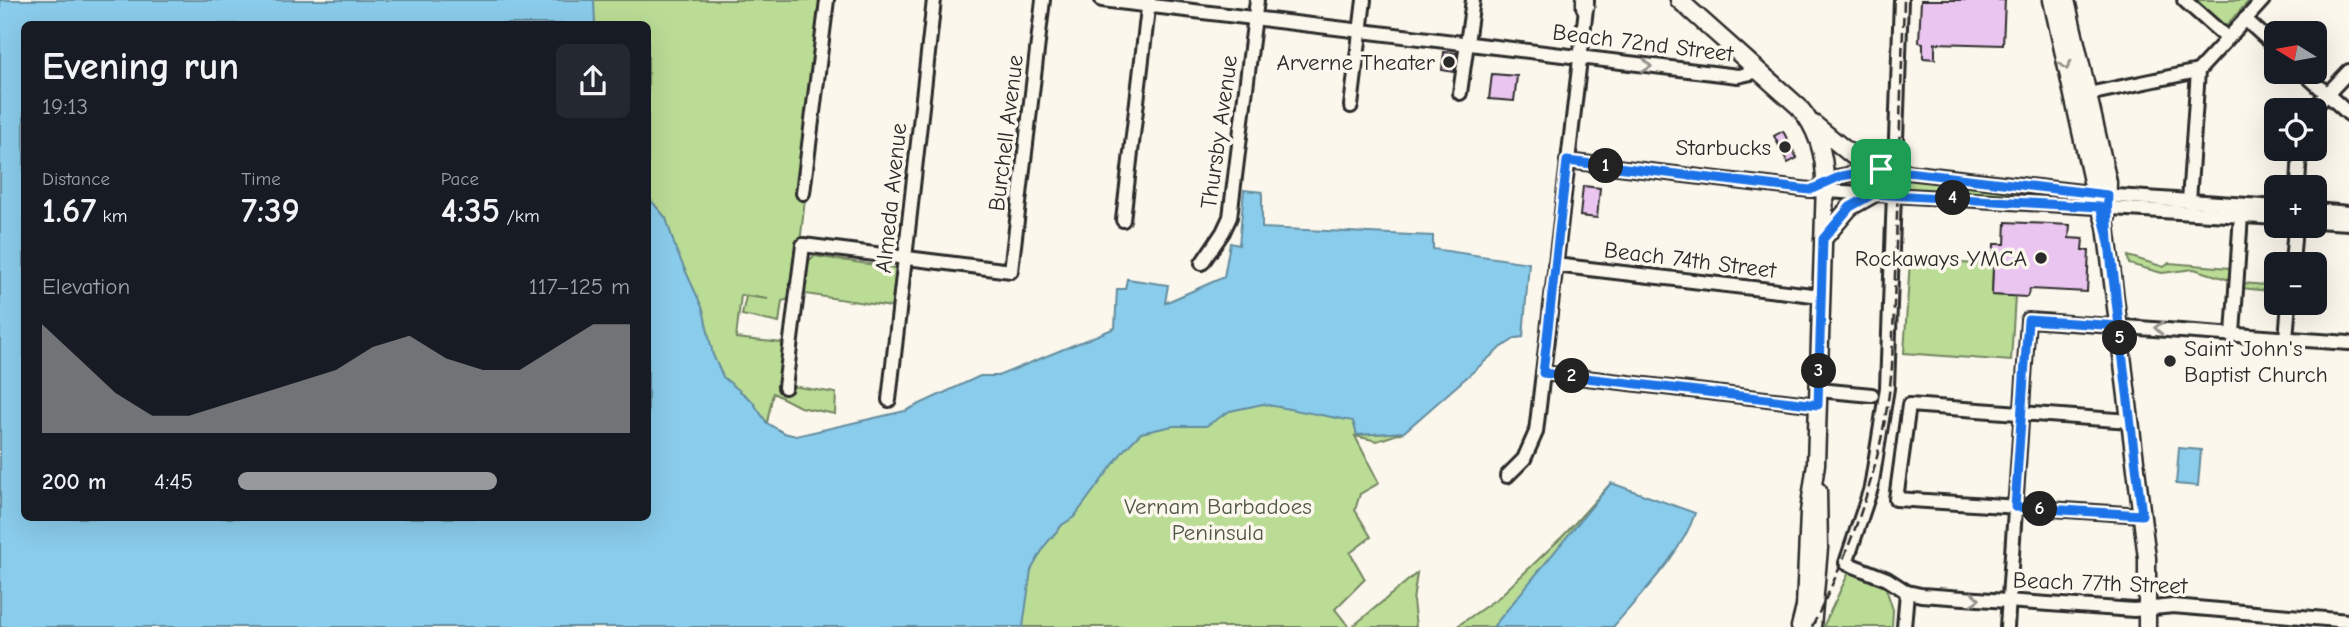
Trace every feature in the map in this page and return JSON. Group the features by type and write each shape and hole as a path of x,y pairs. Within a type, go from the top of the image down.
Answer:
{"main road":[{"path":"1679,0 1853,156 1888,170"},
{"path":"2052,0 2103,200 2148,564 2147,627"},
{"path":"2066,0 2108,182 2103,200"},
{"path":"1800,627 1820,513 1816,464 1823,239 1821,149 1809,119"},
{"path":"1823,239 1850,207 1873,194"},
{"path":"1812,627 1814,548"}],"street":[{"path":"803,193 827,0"},
{"name":"Almeda Avenue","path":"889,400 934,0"},
{"name":"Burchell Avenue","path":"905,259 1011,271 1042,0"},
{"name":"Beach 72nd Street","path":"1102,0 1149,3 1738,76 1760,71"},
{"name":"Thursby Avenue","path":"1202,263 1230,217 1257,0"},
{"path":"1351,106 1364,0"},
{"path":"1460,93 1472,0"},
{"path":"1894,195 1888,170 1901,0"},
{"path":"2184,0 2227,38"},
{"path":"2088,94 2198,71 2263,0"},
{"path":"1507,476 1524,458 1535,437 1586,2"},
{"path":"1124,220 1149,3"},
{"path":"2245,19 2264,36"},
{"path":"2189,201 2198,71"},
{"path":"2323,98 2349,71"},
{"path":"2316,84 2349,114"},
{"path":"1567,161 1873,194 2189,201 2264,206"},
{"path":"1820,188 1841,176 1888,170 2103,200 2264,217"},
{"name":"Beach 77th Street","path":"1894,195 1888,388 1871,488 1846,563 1887,579 1907,592 1921,595 2134,610 2173,606 2349,621"},
{"path":"2327,211 2349,213"},
{"path":"2233,334 2241,215"},
{"path":"2327,222 2349,223"},
{"path":"785,387 803,245 905,259"},
{"name":"Beach 74th Street","path":"1555,265 1821,296"},
{"path":"2286,338 2288,315"},
{"path":"2007,627 2028,320 2349,343"},
{"path":"1543,373 1818,398 1872,395"},
{"path":"2130,421 1909,405 1896,499 2142,515"},
{"path":"1904,627 1907,592"}],"green space":[{"path":"505,0 827,0 801,235 792,292 789,299 782,301 779,323 742,315 746,296 768,299 741,295 736,338 782,343 783,381 792,386 836,393 835,414 800,407 773,393 767,423 651,445 651,21 502,21"},
{"path":"2195,0 2250,0 2224,28"},
{"path":"1908,177 2076,195 2075,201 1907,189"},
{"path":"814,256 896,268 892,307 805,294 806,263"},
{"path":"2128,256 2164,267 2169,263 2230,268 2242,283 2264,285 2264,291 2242,288 2236,282 2194,269 2162,273 2129,264"},
{"path":"1910,260 1993,265 1992,295 2015,296 2011,361 1904,353"},
{"name":"Vernam Barbadoes Peninsula","path":"1238,398 1353,416 1357,435 1404,432 1377,441 1355,436 1379,483 1360,494 1355,510 1371,537 1350,553 1365,579 1335,609 1349,627 1015,627 1028,566 1114,442"},
{"path":"1611,483 1502,627 1456,627 1499,597 1565,534"},
{"path":"1849,572 1885,585 1893,610 1892,627 1823,627"},
{"path":"1417,573 1413,601 1416,627 1352,627"}],"water":[{"path":"0,0 594,0 595,21 21,21 21,521 651,521 651,200 666,218 676,250 703,309 713,355 723,377 752,401 767,423 784,433 796,436 905,411 980,376 998,376 1115,328 1117,289 1125,289 1127,279 1168,285 1165,303 1224,277 1230,243 1239,245 1244,190 1262,192 1262,228 1433,236 1433,249 1529,263 1523,337 1516,338 1499,349 1404,432 1357,435 1353,421 1263,404 1230,411 1206,426 1173,426 1141,433 1124,450 1074,517 1062,525 1046,544 1031,570 1023,627 0,627"},
{"path":"2179,448 2201,450 2198,486 2176,484"},
{"path":"1611,483 1695,513 1680,544 1659,573 1613,627 1493,627"}],"building":[{"path":"1921,0 2005,0 2003,45 1935,43 1935,59 1923,58 1923,43 1919,42"},
{"name":"Arverne Theater","path":"1444,52 1457,53 1454,72 1442,70"},
{"path":"1492,74 1517,76 1514,101 1489,99"},
{"name":"Starbucks","path":"1783,131 1797,158 1788,163 1774,136"},
{"path":"1583,186 1600,188 1597,218 1580,216"},
{"name":"Rockaways YMCA","path":"2006,222 2070,225 2069,238 2083,239 2082,250 2089,250 2087,292 2030,289 2027,297 1992,295 1994,244 2005,244"}],"railway":[{"path":"1812,627 1841,564 1865,500 1888,401 1892,366 1904,0"}],"place":[{"name":"Arverne Theater","path":"1449,62"},
{"name":"Starbucks","path":"1785,147"},
{"name":"Rockaways YMCA","path":"2041,258"},
{"name":"Saint John's Baptist Church","path":"2170,361"}],"route":[{"path":"1881,169 1841,176 1810,190 1567,161 1543,373 1818,405 1823,239 1854,204 1873,194 2100,207 2106,226 2110,254 2118,315 2142,515 2015,507 2028,320 2119,326 2106,226 2108,195 1881,169"}]}
